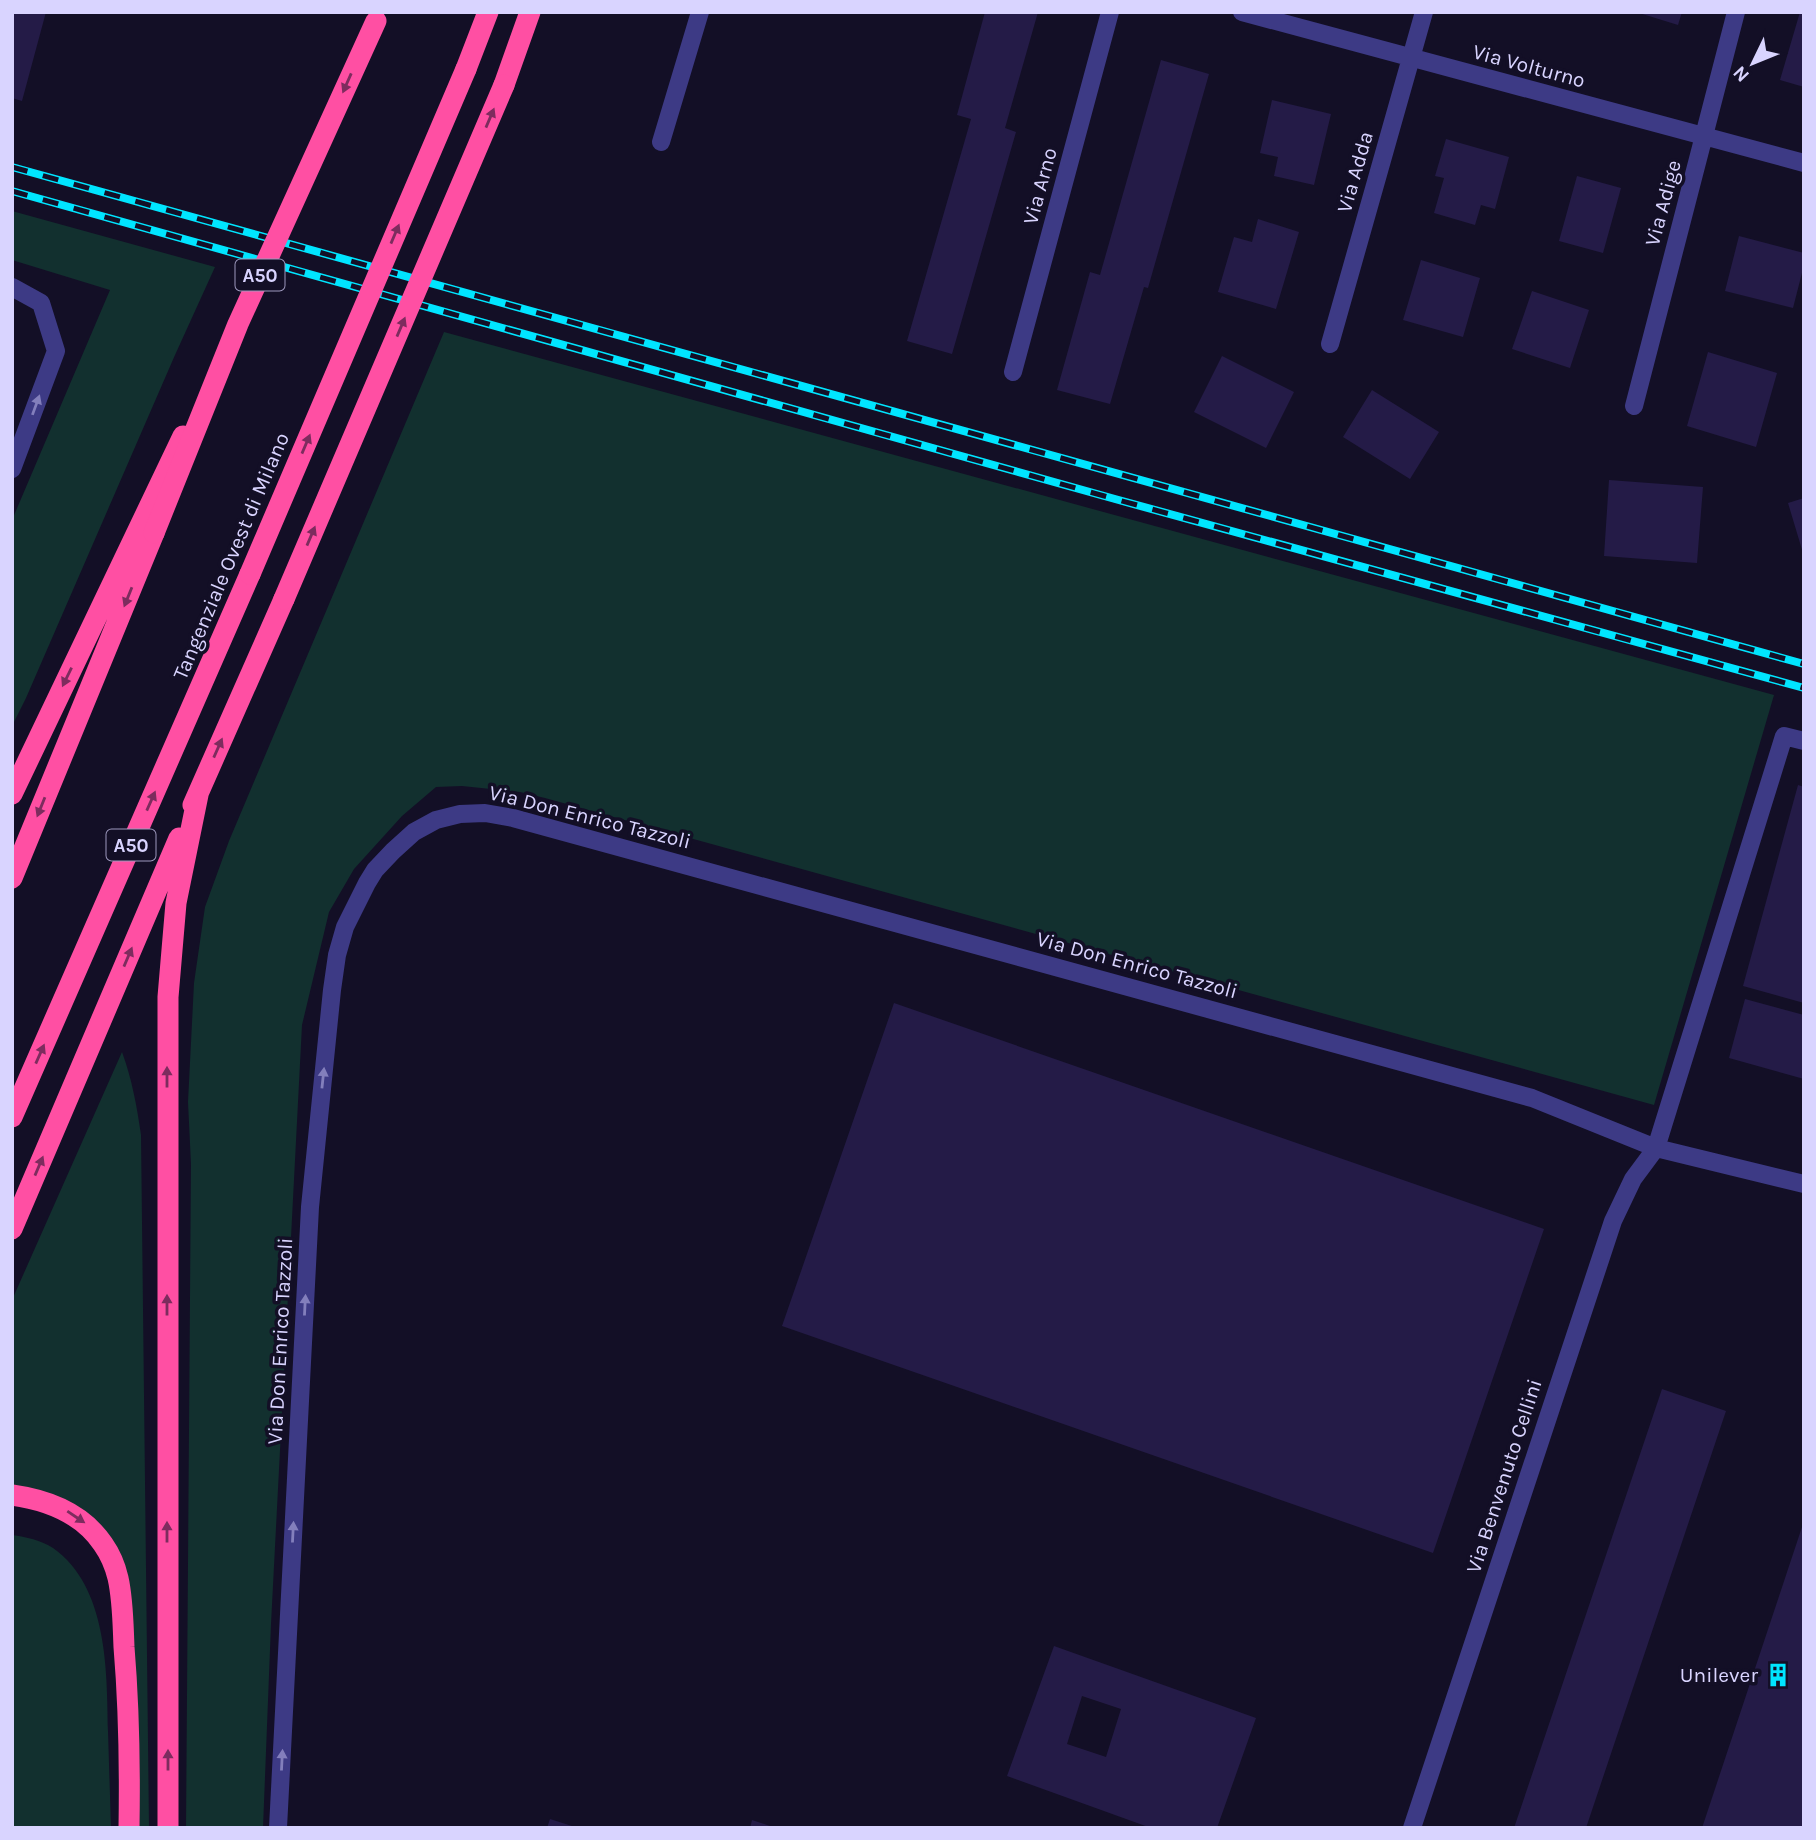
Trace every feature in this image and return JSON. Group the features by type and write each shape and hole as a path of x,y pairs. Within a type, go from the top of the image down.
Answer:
{"highway":[{"name":"Tangenziale Ovest di Milano","path":"12,1116 250,574 488,12"},
{"path":"12,1229 504,86 530,12"},
{"name":"A50","path":"12,878 147,530 237,324 378,17"},
{"path":"12,794 18,775 147,530"},
{"path":"167,1828 168,997 176,903 198,795"},
{"path":"12,1494 60,1507 82,1521 104,1544 116,1568 121,1592 126,1667 129,1828"}],"street":[{"path":"661,142 700,12"},
{"name":"Via Arno","path":"1013,372 1110,12"},
{"name":"Via Volturno","path":"1242,12 1804,163"},
{"name":"Via Adda","path":"1330,344 1424,12"},
{"name":"Via Adige","path":"1634,406 1736,12"},
{"path":"12,287 41,303 55,351 12,469"},
{"name":"Via Benvenuto Cellini","path":"1412,1828 1613,1221 1633,1179 1656,1147 1784,736 1804,741"},
{"name":"Via Don Enrico Tazzoli","path":"278,1828 310,1207 334,971 345,927 375,870 414,832 436,820 472,813 499,815 539,825 1532,1098 1656,1147 1804,1184"}],"green space":[{"path":"12,211 215,267 12,726 12,520 110,290 12,260"},
{"path":"444,332 1774,695 1654,1105 545,798 520,792 462,786 436,787 402,816 354,869 329,912 302,1025 263,1828 186,1828 191,1164 188,1102 194,983 205,907 229,841"},
{"path":"122,1052 134,1093 141,1135 149,1828 138,1828 110,1544 12,1489 12,1300"},
{"path":"12,1535 33,1539 53,1548 71,1565 85,1585 94,1607 101,1632 107,1683 111,1828 12,1828"}],"building":[{"path":"12,12 46,12 22,101 12,98"},
{"path":"985,12 1038,12 1005,128 1016,132 952,354 907,341 971,119 957,115"},
{"path":"1636,12 1682,12 1678,25"},
{"path":"1800,12 1804,12 1804,87 1780,80"},
{"path":"1161,60 1209,74 1148,288 1144,287 1110,404 1057,390 1090,272 1100,275"},
{"path":"1272,100 1331,114 1314,185 1274,176 1278,157 1260,153"},
{"path":"1446,139 1509,157 1495,209 1481,205 1475,225 1434,213 1444,178 1435,176"},
{"path":"1577,176 1621,188 1603,253 1559,241"},
{"path":"1258,219 1299,232 1276,309 1218,292 1234,237 1252,242"},
{"path":"1739,236 1804,253 1804,265 1793,308 1725,291"},
{"path":"1421,260 1480,278 1463,337 1403,320"},
{"path":"1532,291 1589,310 1570,368 1512,349"},
{"path":"1708,352 1777,373 1756,447 1687,426"},
{"path":"1222,356 1294,392 1266,448 1194,412"},
{"path":"1372,390 1439,432 1410,479 1343,437"},
{"path":"1609,480 1703,487 1697,563 1604,556"},
{"path":"1804,498 1804,553 1803,553 1788,503"},
{"path":"1798,785 1804,787 1804,1003 1743,986"},
{"path":"1745,999 1804,1015 1804,1079 1729,1058"},
{"path":"894,1003 1544,1229 1433,1553 782,1326"},
{"path":"1662,1389 1726,1411 1586,1828 1514,1828"},
{"name":"Unilever","path":"1803,1524 1804,1828 1702,1828"},
{"path":"1054,1646 1256,1718 1217,1828 1151,1828 1007,1776","holes":["1082,1696 1121,1709 1106,1757 1067,1744"]},
{"path":"550,1819 575,1827 575,1828 547,1828"},
{"path":"752,1820 773,1827 773,1828 750,1828"}],"railway":[{"path":"12,167 1804,664"},
{"path":"12,191 1804,688"}],"place":[{"name":"Unilever","path":"1778,1675"}]}
